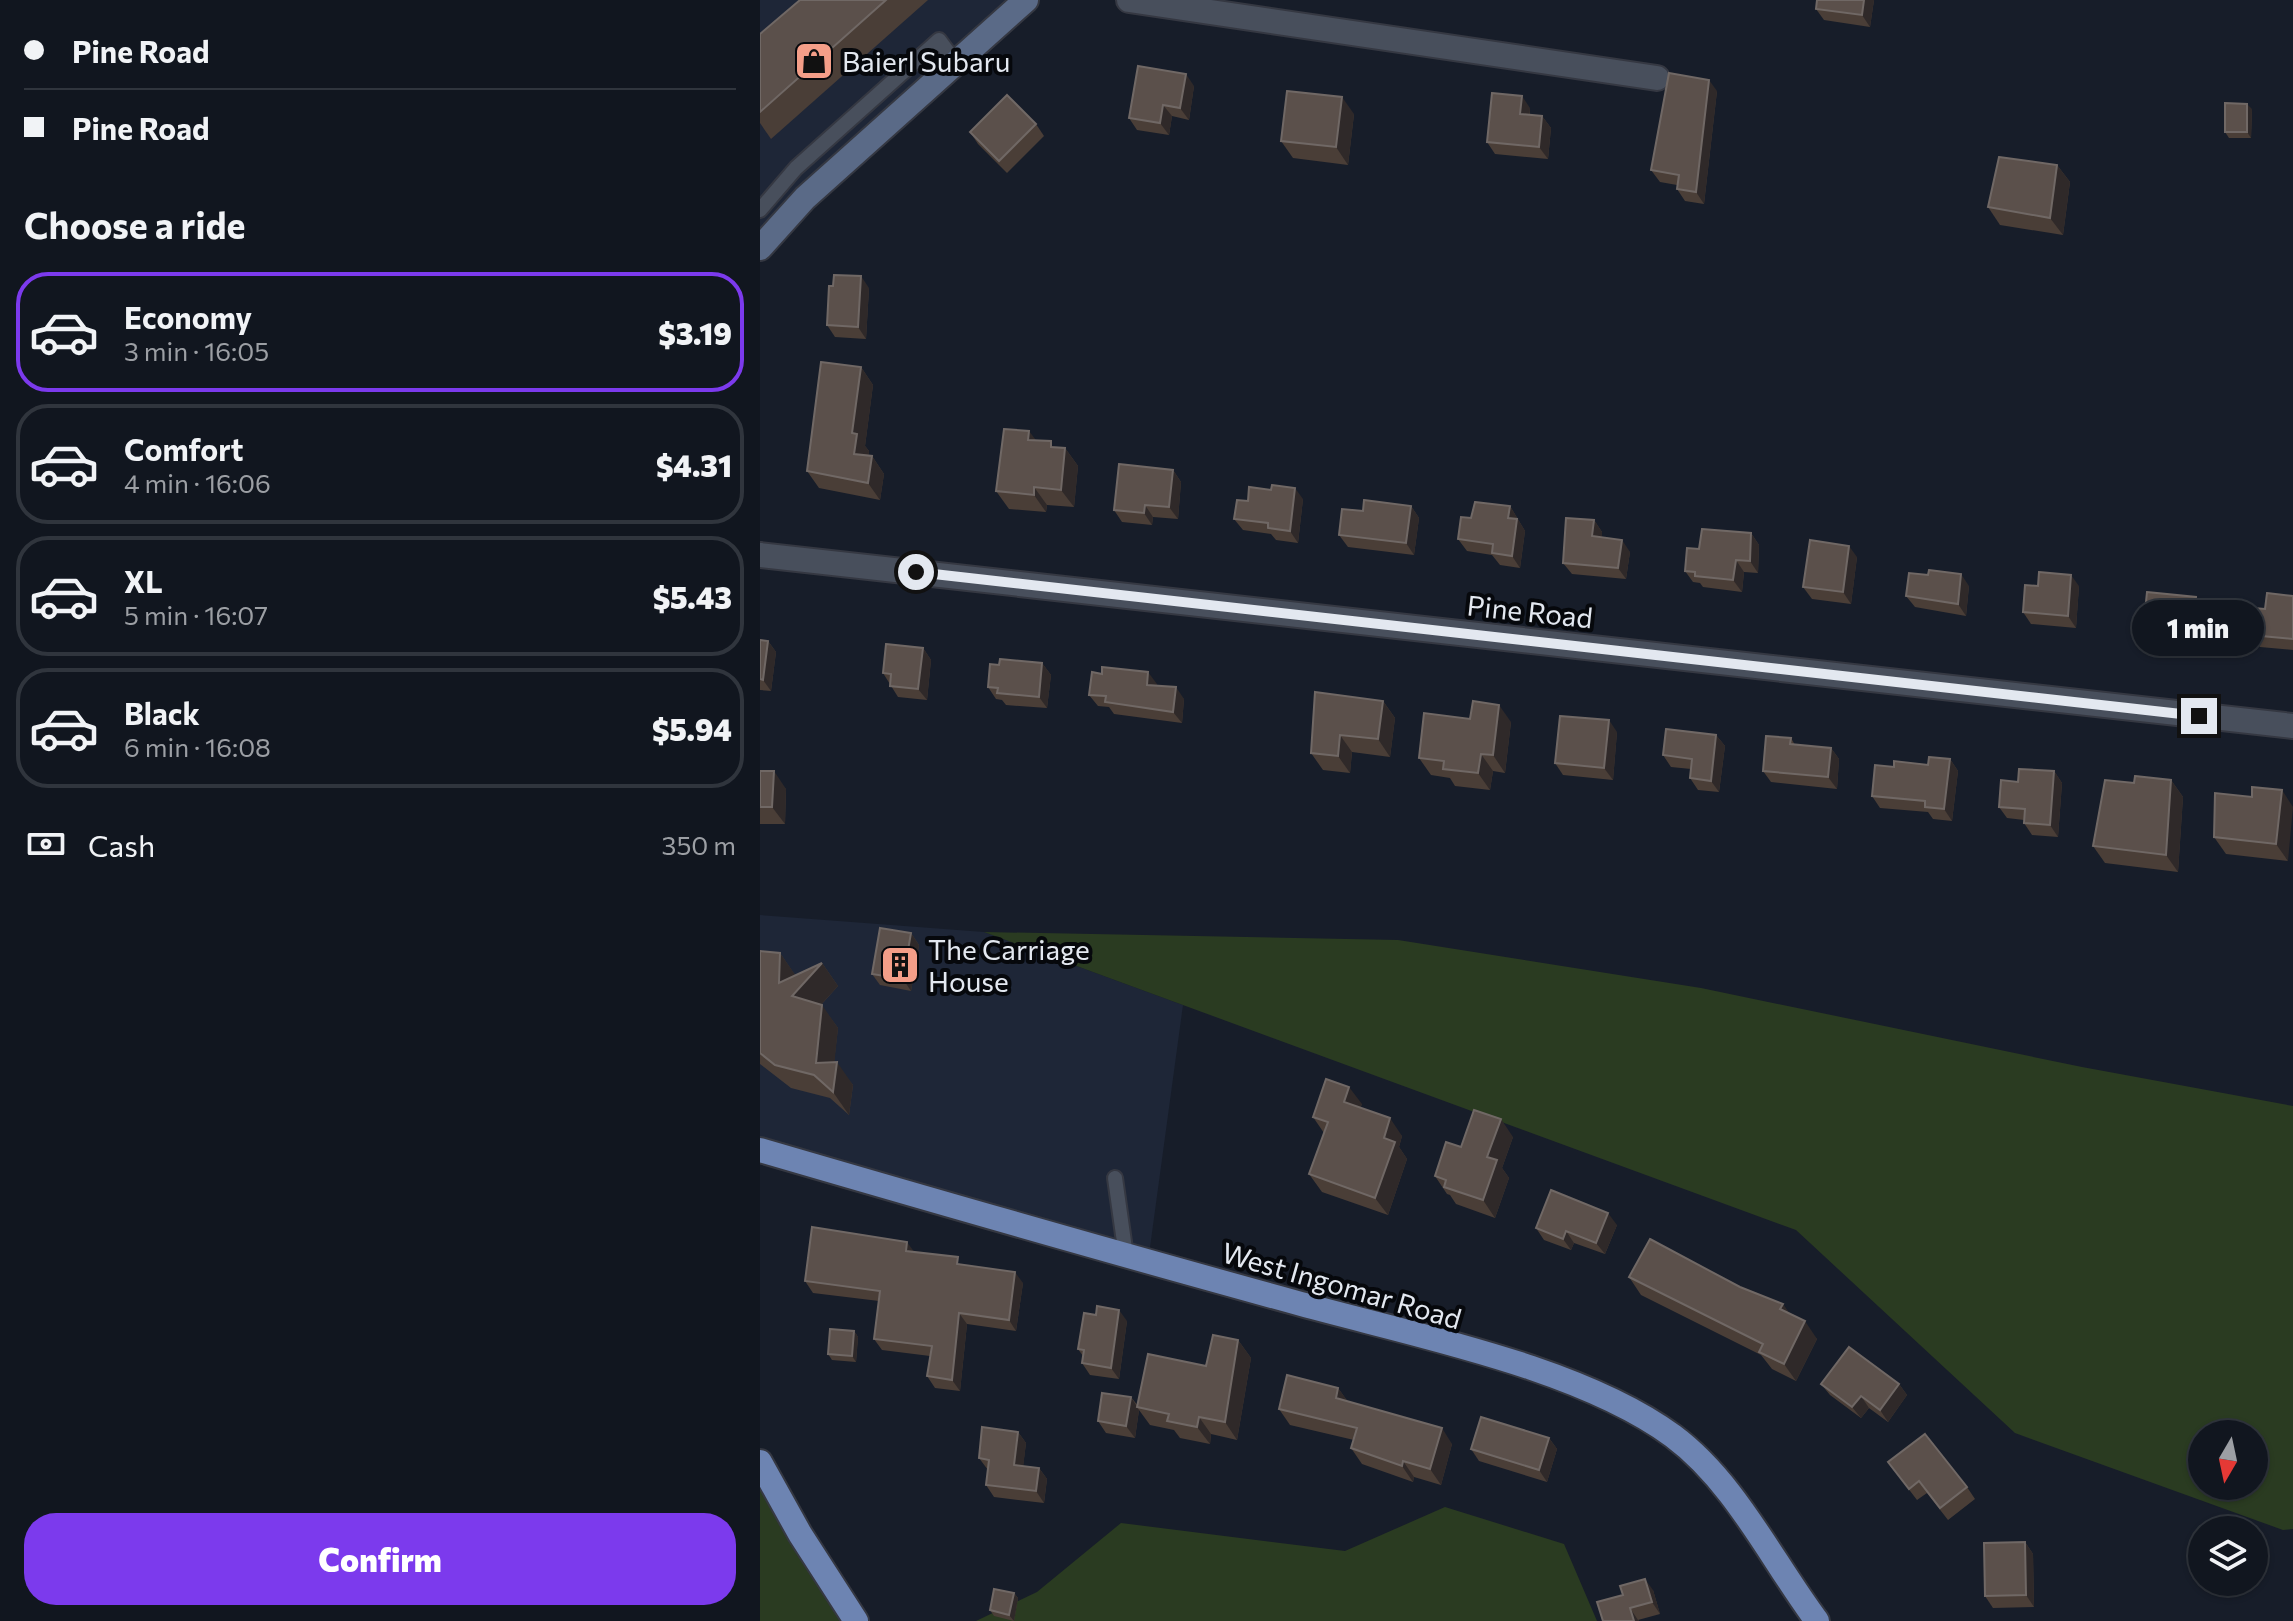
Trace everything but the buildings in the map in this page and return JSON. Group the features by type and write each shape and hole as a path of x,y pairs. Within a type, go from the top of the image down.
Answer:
{"main road":[{"name":"West Ingomar Road","path":"760,1150 1489,1357 1587,1389 1624,1406 1677,1439 1753,1524 1817,1621"},
{"path":"760,1462 800,1534 856,1621"}],"street":[{"path":"760,248 805,198 1026,0"},
{"path":"1129,0 1657,78"},
{"name":"Pine Road","path":"760,555 2293,726"}],"lane":[{"path":"760,210 796,168 939,40 956,63"},
{"path":"1115,1178 1126,1256"}],"shaded area":[{"path":"760,0 1026,0 760,248"},
{"path":"760,915 984,932 1183,1005 1148,1262 760,1150"}],"green space":[{"path":"984,932 1398,940 1701,988 2082,1067 2293,1106 2293,1529 2283,1530 2268,1525 2268,1516 2244,1516 2200,1500 2268,1500 2268,1420 2188,1420 2188,1496 2015,1433 1796,1230"},
{"path":"760,1462 856,1621 760,1621"},
{"path":"1445,1507 1564,1544 1597,1621 976,1621 1037,1592 1121,1523 1345,1551"}],"place":[{"name":"Baierl Subaru","path":"814,61"},
{"name":"The Carriage House","path":"900,965"}],"route":[{"path":"916,572 2199,716"}]}
